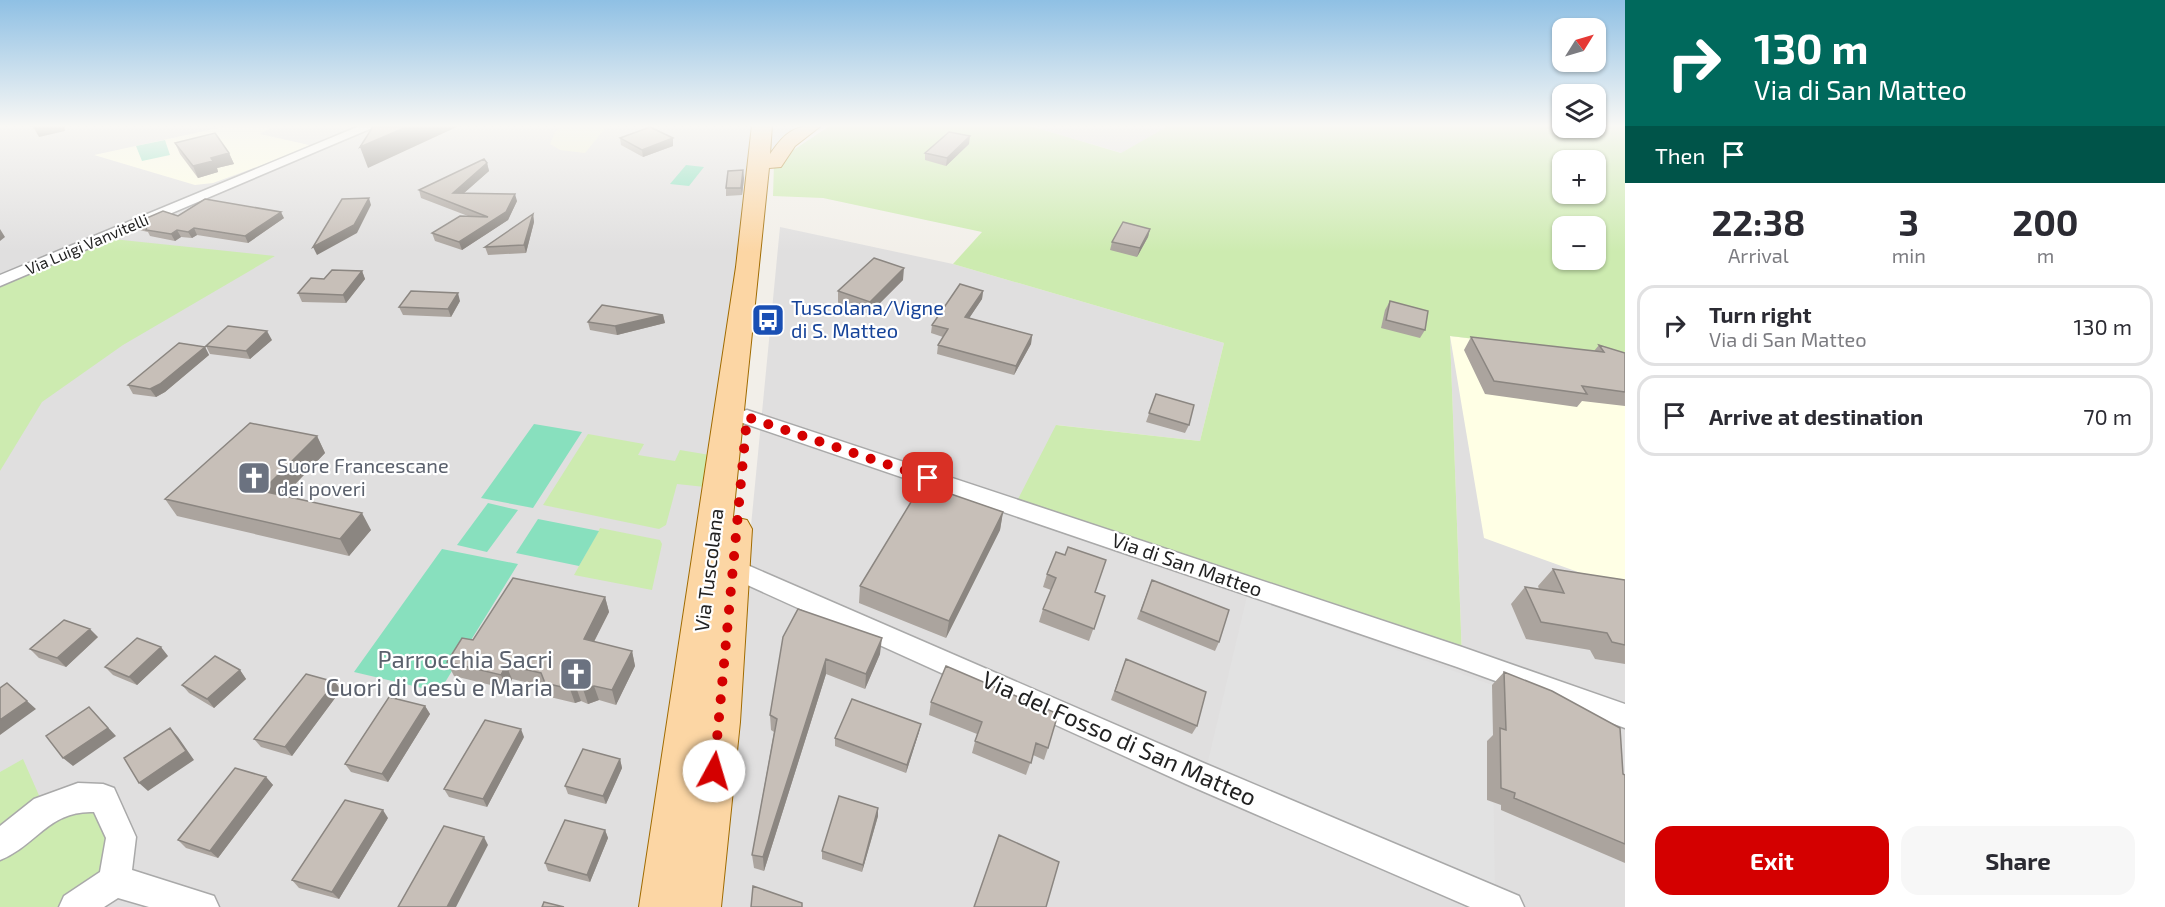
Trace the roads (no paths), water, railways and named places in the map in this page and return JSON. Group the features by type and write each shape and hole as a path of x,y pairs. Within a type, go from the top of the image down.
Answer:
{"main road":[{"name":"Via Tuscolana","path":"663,907 726,439 759,167"},
{"name":"Via Tuscolana","path":"697,907 718,731 731,567 747,417 771,241 774,167"}],"street":[{"name":"Via Luigi Vanvitelli","path":"0,281 273,167"},
{"name":"Via di San Matteo","path":"747,417 1450,654 1625,716"},
{"name":"Via del Fosso di San Matteo","path":"731,567 1196,774 1508,907"},
{"path":"0,845 45,809 78,797 103,798 121,837 115,881 75,907"},
{"path":"115,881 203,907"}],"place":[{"name":"Tuscolana/Vigne di S. Matteo","path":"768,320"},
{"name":"Suore Francescane dei poveri","path":"254,478"},
{"name":"Parrocchia Sacri Cuori di Gesù e Maria","path":"576,674"}]}
